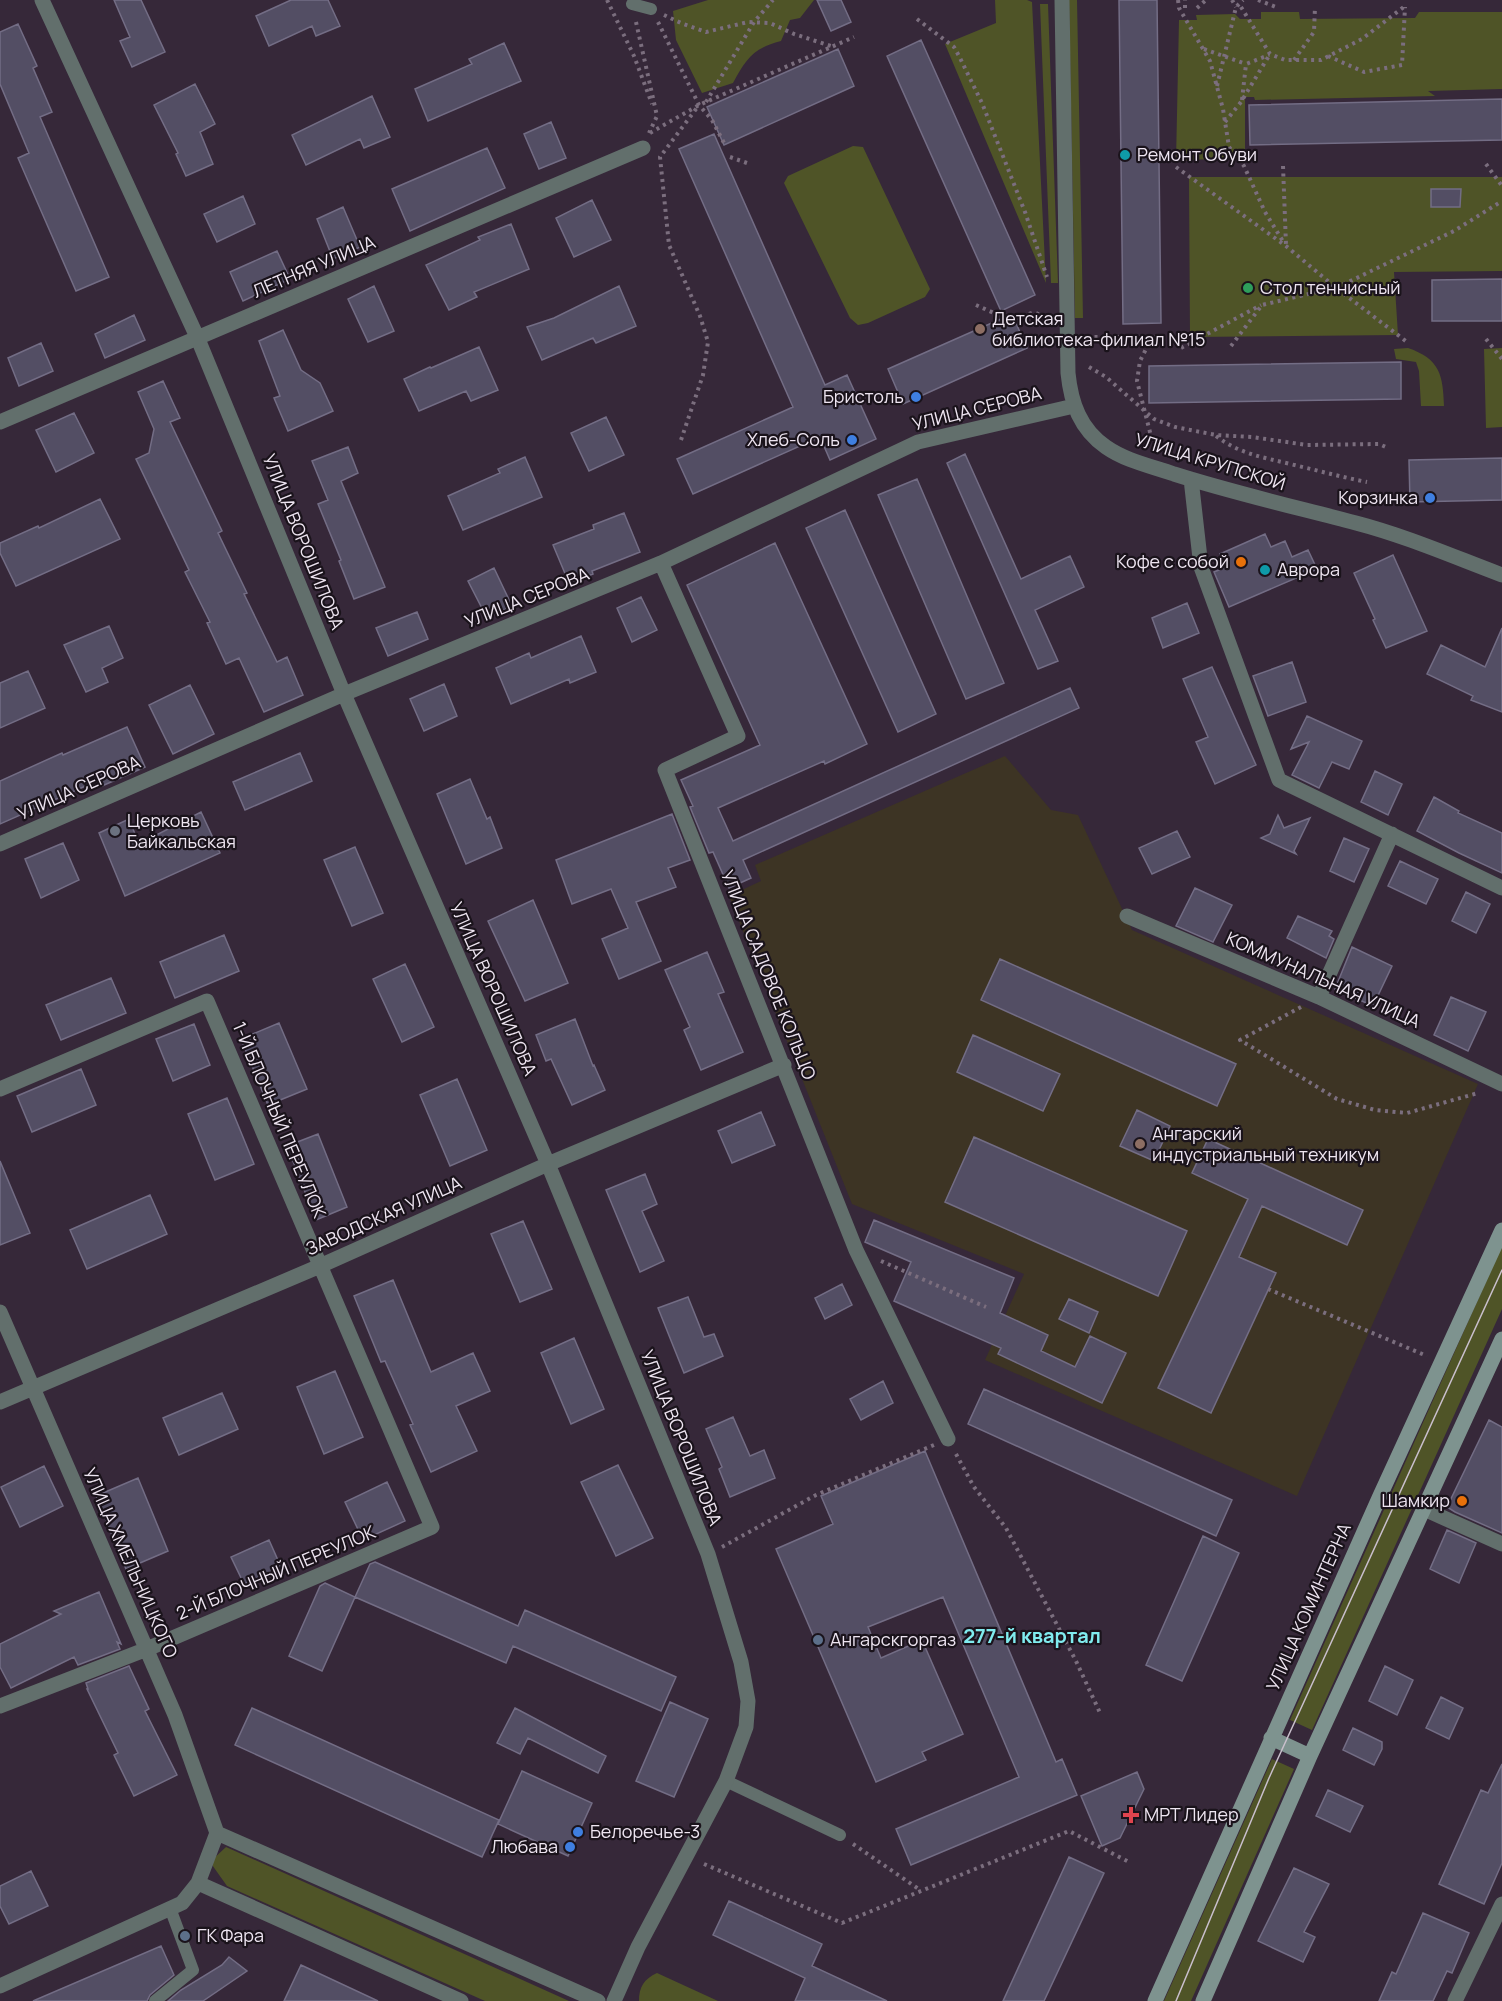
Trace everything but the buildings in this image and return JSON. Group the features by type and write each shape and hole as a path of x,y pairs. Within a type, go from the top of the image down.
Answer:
{"street":[{"name":"УЛИЦА ВОРОШИЛОВА","path":"42,0 198,339 344,694 548,1164 708,1554 741,1662 748,1701 746,1727 726,1781 638,1947 614,2001"},
{"name":"УЛИЦА КРУПСКОЙ","path":"1062,0 1068,373 1070,395 1086,428 1104,446 1115,453 1191,479 1359,523 1502,575"},
{"name":"ЛЕТНЯЯ УЛИЦА","path":"0,422 643,148"},
{"name":"УЛИЦА СЕРОВА","path":"0,844 344,694 661,563 918,442 1074,406"},
{"path":"1191,479 1201,567 1279,780 1502,888"},
{"name":"УЛИЦА САДОВОЕ КОЛЬЦО","path":"661,563 738,736 664,770 784,1065 856,1250 948,1439"},
{"path":"1319,997 1392,834"},
{"name":"КОММУНАЛЬНАЯ УЛИЦА","path":"1127,916 1319,997 1502,1084"},
{"name":"1-Й БЛОЧНЫЙ ПЕРЕУЛОК","path":"0,1089 207,1001 432,1527"},
{"name":"ЗАВОДСКАЯ УЛИЦА","path":"0,1402 320,1266 548,1164 784,1065"},
{"name":"УЛИЦА КОМИНТЕРНА","path":"1155,2001 1379,1498 1502,1230"},
{"name":"УЛИЦА ХМЕЛЬНИЦКОГО","path":"0,1311 175,1716 216,1833"},
{"path":"1203,2001 1310,1756 1502,1339"},
{"path":"1424,1509 1502,1544"},
{"name":"2-Й БЛОЧНЫЙ ПЕРЕУЛОК","path":"0,1706 147,1649 432,1527"},
{"path":"1271,1738 1310,1756"},
{"path":"0,1986 176,1905 198,1883 216,1833 598,2001"},
{"path":"198,1883 461,2001"},
{"path":"1455,2001 1502,1905"}],"lane":[{"path":"632,4 651,9"},
{"path":"726,1781 840,1835"},
{"path":"155,2001 193,1970 176,1905"}],"path":[{"path":"607,0 634,56 657,116"},
{"path":"705,103 754,22 773,0"},
{"path":"1178,0 1179,8 1210,61 1225,122 1228,147 1244,166 1265,212 1286,246"},
{"path":"1185,0 1185,8"},
{"path":"1197,8 1206,0"},
{"path":"1232,0 1270,54 1287,60 1295,60 1314,32 1315,7"},
{"path":"1217,87 1238,7 1243,0"},
{"path":"1258,0 1276,7"},
{"path":"632,4 657,116 643,148"},
{"path":"1287,60 1321,60 1328,56 1362,39 1405,6 1402,64 1364,72 1328,56"},
{"path":"651,9 706,32 754,22 770,23 794,34 832,46"},
{"path":"651,9 699,105 712,120 724,143"},
{"path":"917,20 954,47 959,56 982,103 1048,278"},
{"path":"649,133 699,105 854,37"},
{"path":"1203,48 1246,64 1270,54"},
{"path":"1225,122 1241,102 1270,54"},
{"path":"1241,102 1246,64"},
{"path":"681,440 703,375 708,342 700,316 669,245 660,157 699,105"},
{"path":"730,157 747,163"},
{"path":"1486,164 1502,186"},
{"path":"1283,166 1286,246"},
{"path":"1176,167 1286,246 1407,342"},
{"path":"1181,348 1262,304 1335,287 1454,231 1502,201"},
{"path":"1232,346 1262,304"},
{"path":"976,305 1005,318"},
{"path":"1016,319 1034,312 1050,320"},
{"path":"1087,336 1180,337"},
{"path":"1152,337 1140,361 1137,381 1152,440"},
{"path":"1486,339 1502,359"},
{"path":"1089,367 1106,377 1154,419 1175,427 1216,435 1252,437 1307,445 1379,444 1388,447"},
{"path":"1216,435 1231,447 1261,457 1367,482"},
{"path":"1319,997 1240,1040 1337,1099 1375,1110 1407,1113 1483,1092"},
{"path":"856,1250 986,1307"},
{"path":"1268,1289 1430,1357"},
{"path":"708,1554 816,1495 948,1439 974,1487 1006,1528 1076,1661 1101,1715"},
{"path":"704,1864 842,1923 1069,1831 1129,1862"},
{"path":"840,1835 920,1890"}],"shaded area":[{"name":"Ангарский индустриальный техникум","path":"1005,756 1051,810 1078,815 1132,930 1478,1084 1297,1496 985,1360 1024,1274 852,1204 729,896 761,881 755,865"}],"green space":[{"path":"708,0 814,0 800,18 790,20 781,41 764,47 751,56 733,83 702,93 676,40 673,11"},
{"path":"995,0 1032,2 1046,283 945,44 996,23"},
{"path":"1069,0 1077,0 1083,318 1075,318"},
{"path":"1040,4 1048,4 1058,283 1051,283"},
{"path":"1261,12 1299,12 1300,19 1415,18 1419,12 1502,12 1502,89 1428,91 1435,96 1255,100 1254,97 1245,97 1245,157 1176,161 1179,20 1197,20 1196,15 1235,14 1240,19 1261,19"},
{"path":"853,146 863,147 930,289 925,297 868,323 858,325 850,318 784,183 788,176"},
{"path":"1189,177 1502,177 1502,271 1394,272 1398,335 1190,337"},
{"path":"1408,348 1427,357 1438,370 1441,377 1444,406 1421,406 1419,371 1416,362 1396,359 1394,349"},
{"path":"1502,348 1502,427 1486,428 1484,349"},
{"path":"1502,1246 1502,1309 1312,1730 1290,1720"},
{"path":"1272,1759 1294,1769 1191,2001 1164,2001"},
{"path":"226,1847 569,2001 485,2001 227,1886 210,1862"},
{"path":"657,1973 718,2001 639,2001 643,1984"}],"tram line":[{"path":"1176,2001 1269,1778 1502,1270"}],"place":[{"name":"Ремонт Обуви","path":"1125,155"},
{"name":"Стол теннисный","path":"1248,288"},
{"name":"Детская библиотека-филиал №15","path":"980,329"},
{"name":"Бристоль","path":"916,397"},
{"name":"Хлеб-Соль","path":"852,440"},
{"name":"Корзинка","path":"1430,498"},
{"name":"Кофе с собой","path":"1241,562"},
{"name":"Аврора","path":"1265,570"},
{"name":"Церковь Байкальская","path":"115,831"},
{"name":"Ангарский индустриальный техникум","path":"1140,1144"},
{"name":"Шамкир","path":"1462,1501"},
{"name":"Ангарскгоргаз","path":"818,1640"},
{"name":"МРТ Лидер","path":"1131,1815"},
{"name":"Белоречье-3","path":"578,1832"},
{"name":"Любава","path":"570,1847"},
{"name":"ГК Фара","path":"185,1936"}],"district":[{"name":"277-й квартал","path":"1032,1636"}]}
